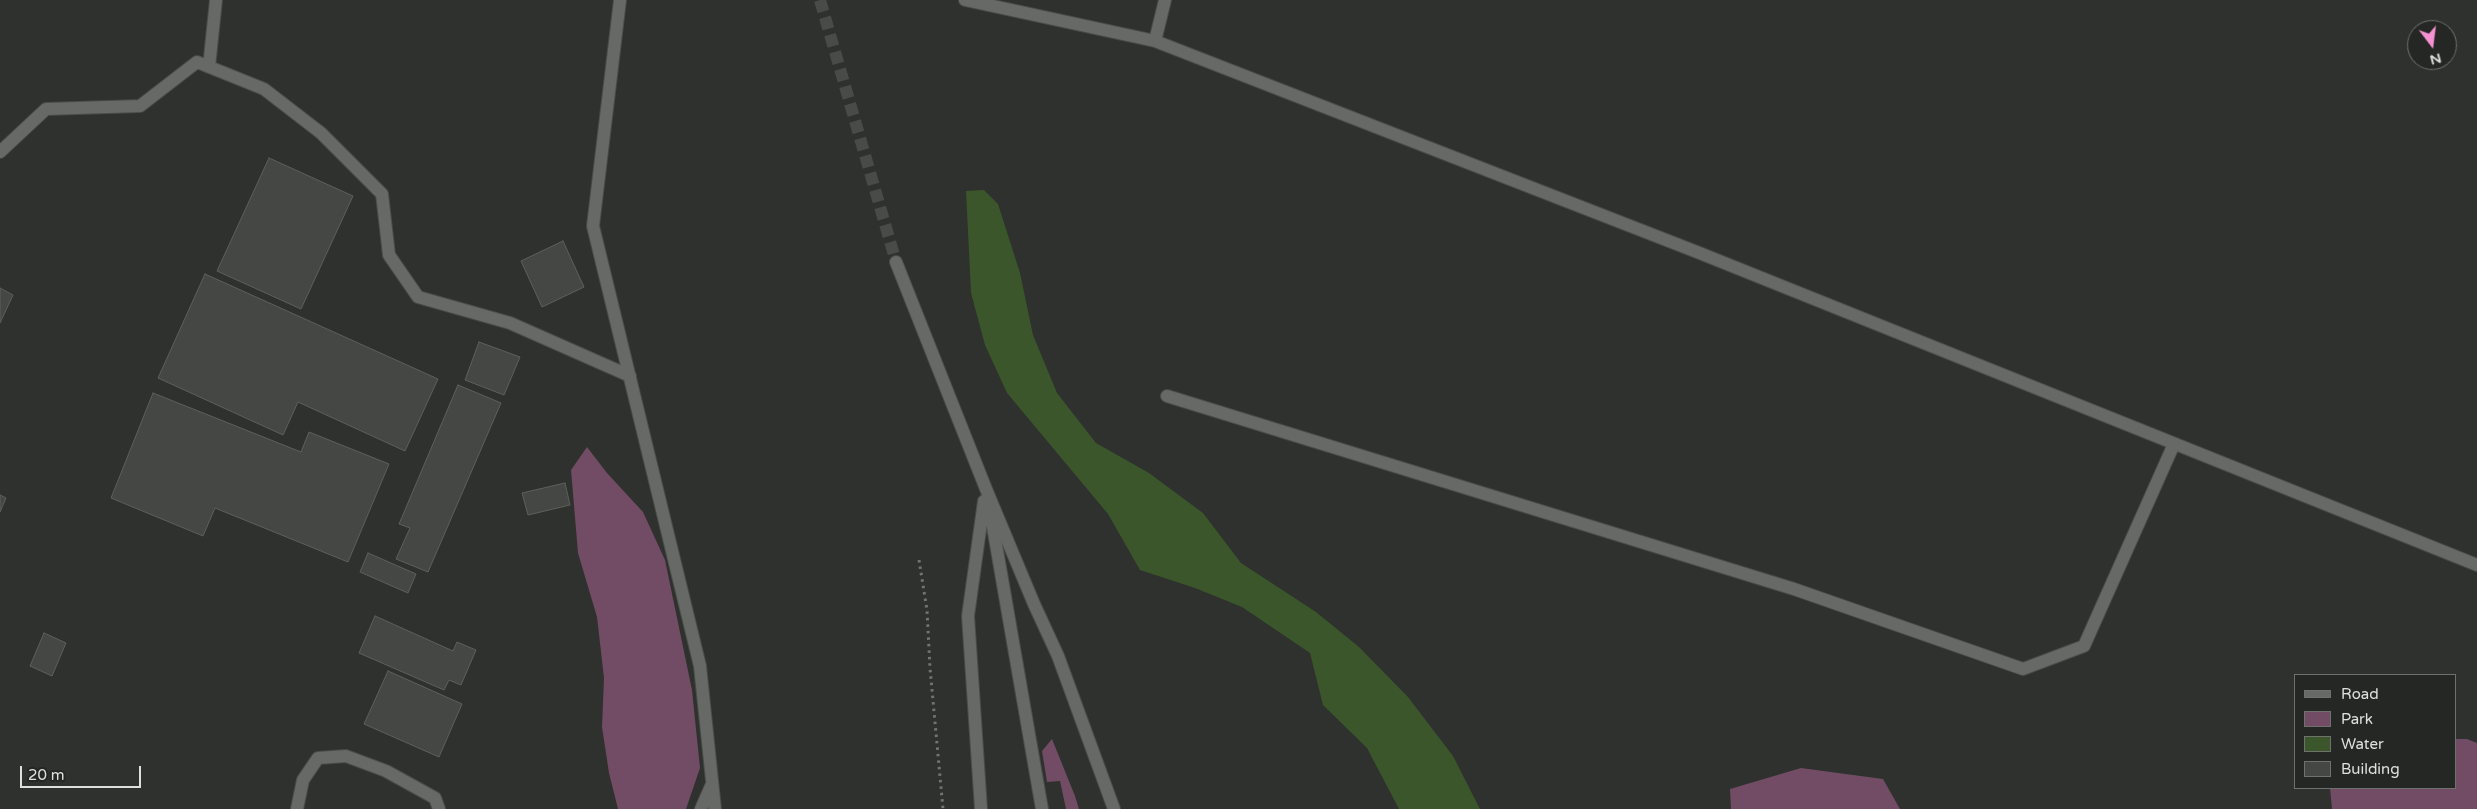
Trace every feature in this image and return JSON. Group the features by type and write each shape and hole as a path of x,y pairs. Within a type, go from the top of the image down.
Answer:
{"street":[{"path":"209,67 216,0"},
{"path":"620,0 593,226 700,666 715,809"},
{"path":"965,0 1155,42 1697,252 2477,565"},
{"path":"1155,42 1165,0"},
{"path":"0,152 46,109 140,106 198,62 264,89 321,133 382,194 389,255 418,298 510,322 630,376"},
{"path":"896,262 986,489 1058,656 1114,809"},
{"path":"1167,396 1794,589 2023,669 2084,646 2174,444"},
{"path":"982,809 968,616 986,489"},
{"path":"986,489 1042,809"},
{"path":"297,809 302,780 318,758 346,756 386,772 434,798 438,809"},
{"path":"702,809 712,782"}],"path":[{"path":"919,560 926,610 943,809"}],"green space":[{"path":"587,447 607,473 643,512 665,560 692,690 700,768 686,809 618,809 609,773 602,727 604,678 597,617 578,553 571,470"},
{"path":"1052,739 1079,809 1066,809 1060,781 1047,782 1042,751"},
{"path":"2457,739 2467,739 2477,743 2477,809 2332,809 2330,789 2457,789"},
{"path":"1801,768 1883,779 1900,809 1731,809 1730,789"}],"water":[{"path":"984,190 998,204 1020,273 1033,335 1057,393 1096,443 1149,473 1203,513 1241,563 1316,612 1359,647 1408,697 1453,756 1480,809 1399,809 1367,748 1323,705 1310,653 1242,607 1195,588 1140,570 1108,514 1007,393 985,345 971,293 966,191"}],"building":[{"path":"269,158 353,196 301,309 217,271"},
{"path":"563,241 584,287 542,307 521,261"},
{"path":"205,274 438,379 405,451 298,402 283,435 158,378"},
{"path":"0,288 13,295 0,323"},
{"path":"479,342 520,357 504,395 465,380"},
{"path":"458,385 501,403 428,572 396,559 410,528 399,524"},
{"path":"153,393 301,452 309,432 389,464 348,562 215,508 203,536 111,498"},
{"path":"565,483 570,505 528,515 522,493"},
{"path":"0,495 6,498 0,512"},
{"path":"368,553 416,574 408,593 360,572"},
{"path":"375,616 453,651 457,642 476,650 461,685 449,680 444,690 359,653"},
{"path":"44,633 66,643 52,676 30,666"},
{"path":"388,671 462,704 439,757 364,724"}],"tunnel":[{"path":"820,0 896,262"}]}
